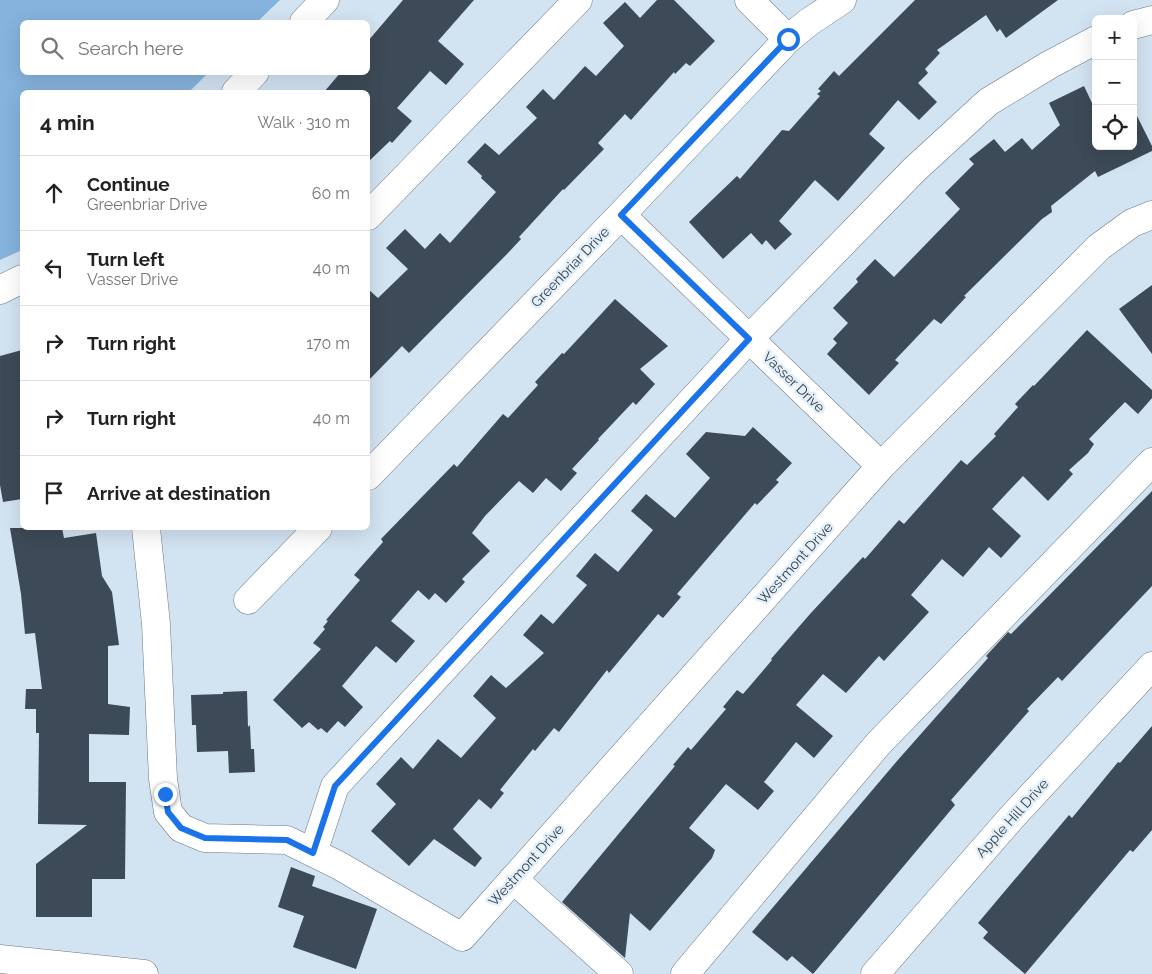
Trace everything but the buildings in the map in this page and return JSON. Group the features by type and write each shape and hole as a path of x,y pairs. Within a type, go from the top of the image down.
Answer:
{"street":[{"path":"306,20 325,0"},
{"path":"370,214 578,0"},
{"path":"749,0 788,39"},
{"name":"Greenbriar Drive","path":"370,474 621,215 788,39 842,0"},
{"path":"1137,25 1152,20"},
{"path":"146,530 156,624 164,779 168,812 181,828 205,838 287,840 313,853 335,786 749,339 915,169 988,102 1049,65 1092,42"},
{"path":"238,90 252,75"},
{"name":"Vasser Drive","path":"621,215 880,466"},
{"name":"Westmont Drive","path":"313,853 338,864 462,937 880,466 1099,247 1132,224 1152,215"},
{"path":"0,290 20,281"},
{"path":"685,974 878,744 1152,462"},
{"path":"248,600 316,530"},
{"name":"Apple Hill Drive","path":"875,974 1012,817 1128,689 1152,666"},
{"path":"513,880 619,974"},
{"path":"0,959 144,974"}],"shaded area":[{"path":"0,0 280,0 259,20 20,20 20,75 206,75 191,90 20,90 20,251 0,260"}],"route":[{"path":"165,794 168,812 181,828 205,838 287,840 313,853 335,786 749,339 621,215 788,39"}]}
